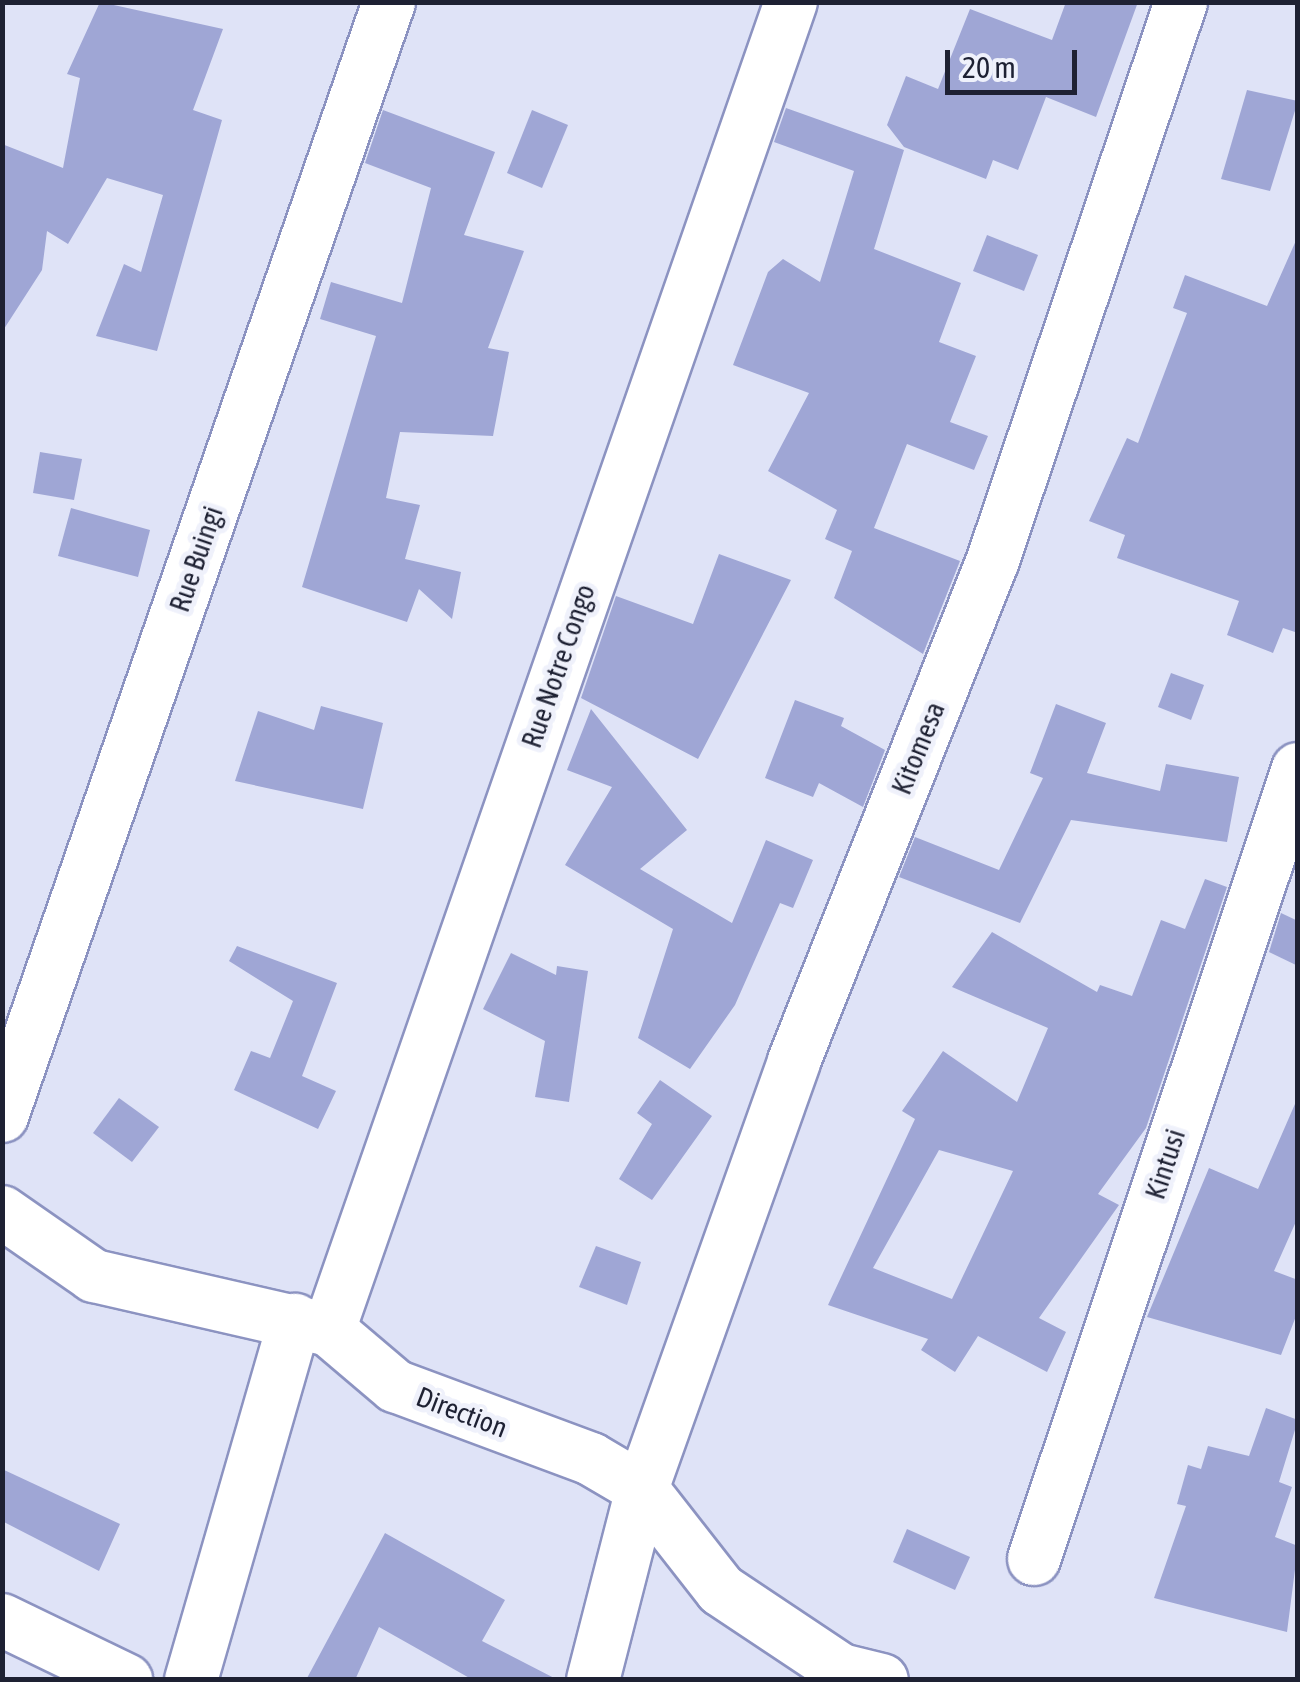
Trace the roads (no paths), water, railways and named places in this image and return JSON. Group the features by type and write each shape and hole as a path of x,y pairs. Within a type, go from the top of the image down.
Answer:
{"street":[{"name":"Rue Buingi","path":"2,1116 389,2"},
{"name":"Rue Notre Congo","path":"191,1680 312,1325 791,2"},
{"name":"Kitomesa","path":"593,1680 642,1490 794,1061 994,560 1181,2"},
{"name":"Kintusi","path":"1034,1559 1298,769"},
{"name":"Direction","path":"2,1212 94,1276 312,1325 395,1386 591,1459 642,1490 721,1590 841,1670 882,1680"},
{"path":"2,1620 126,1680"}]}
